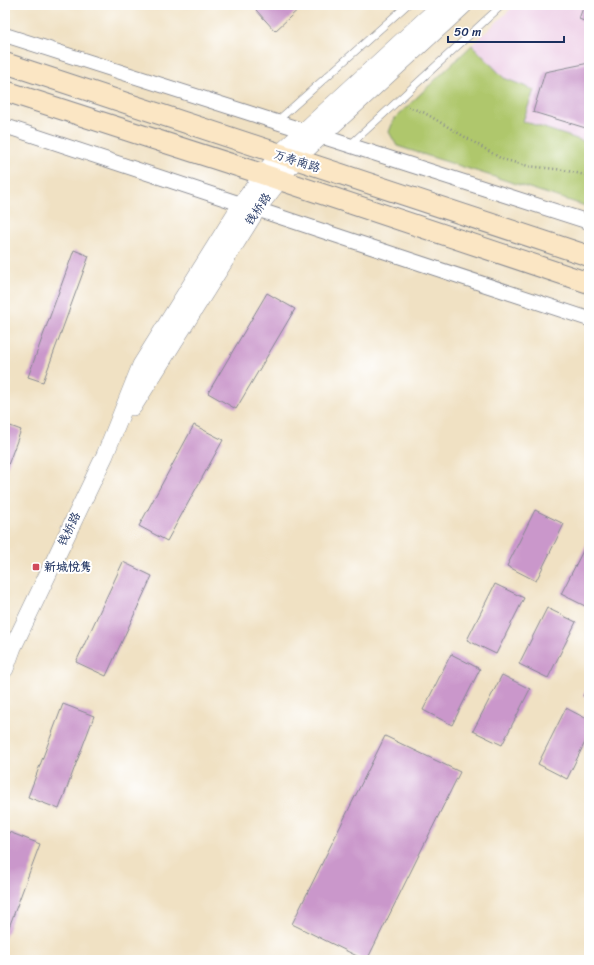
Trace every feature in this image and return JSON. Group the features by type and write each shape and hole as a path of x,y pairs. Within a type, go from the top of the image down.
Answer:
{"main road":[{"name":"万寿南路","path":"5,63 589,256"},
{"name":"万寿南路","path":"5,91 589,283"}],"street":[{"name":"钱桥路","path":"313,133 441,5"},
{"name":"钱桥路","path":"5,669 13,647 104,455 250,206 270,177 286,157 313,133 464,5"},
{"path":"5,35 276,122 351,144 589,222"},
{"path":"5,126 589,319"}],"lane":[{"path":"276,122 407,5"},
{"path":"351,144 502,5"}],"path":[{"path":"397,102 423,112 502,159 528,166 564,170 589,176"}],"shaded area":[{"path":"515,5 589,5 589,143 523,121 534,90 504,78 472,45"}],"green space":[{"path":"472,45 504,78 534,90 523,121 589,143 589,207 397,146 389,132 394,119"}],"building":[{"path":"262,5 303,5 275,31 256,10"},
{"path":"584,5 589,5 589,23 579,19"},
{"path":"589,63 589,129 533,112 545,72"},
{"path":"74,250 89,256 43,382 28,377"},
{"path":"267,293 295,309 236,409 208,393"},
{"path":"5,424 21,430 5,473"},
{"path":"194,425 223,440 167,541 139,526"},
{"path":"535,510 564,524 536,581 507,566"},
{"path":"589,539 589,608 561,594"},
{"path":"123,562 152,576 106,676 76,662"},
{"path":"495,584 524,598 496,654 467,640"},
{"path":"547,608 576,622 548,678 519,664"},
{"path":"451,654 480,669 452,725 423,710"},
{"path":"502,675 530,689 502,745 473,731"},
{"path":"589,684 589,699 583,696"},
{"path":"63,704 94,716 59,809 28,797"},
{"path":"566,708 589,720 589,734 567,779 538,764"},
{"path":"385,736 460,772 367,960 365,960 292,924"},
{"path":"9,832 40,844 5,938 5,843"}],"place":[{"name":"新城悦隽","path":"36,567"}]}
